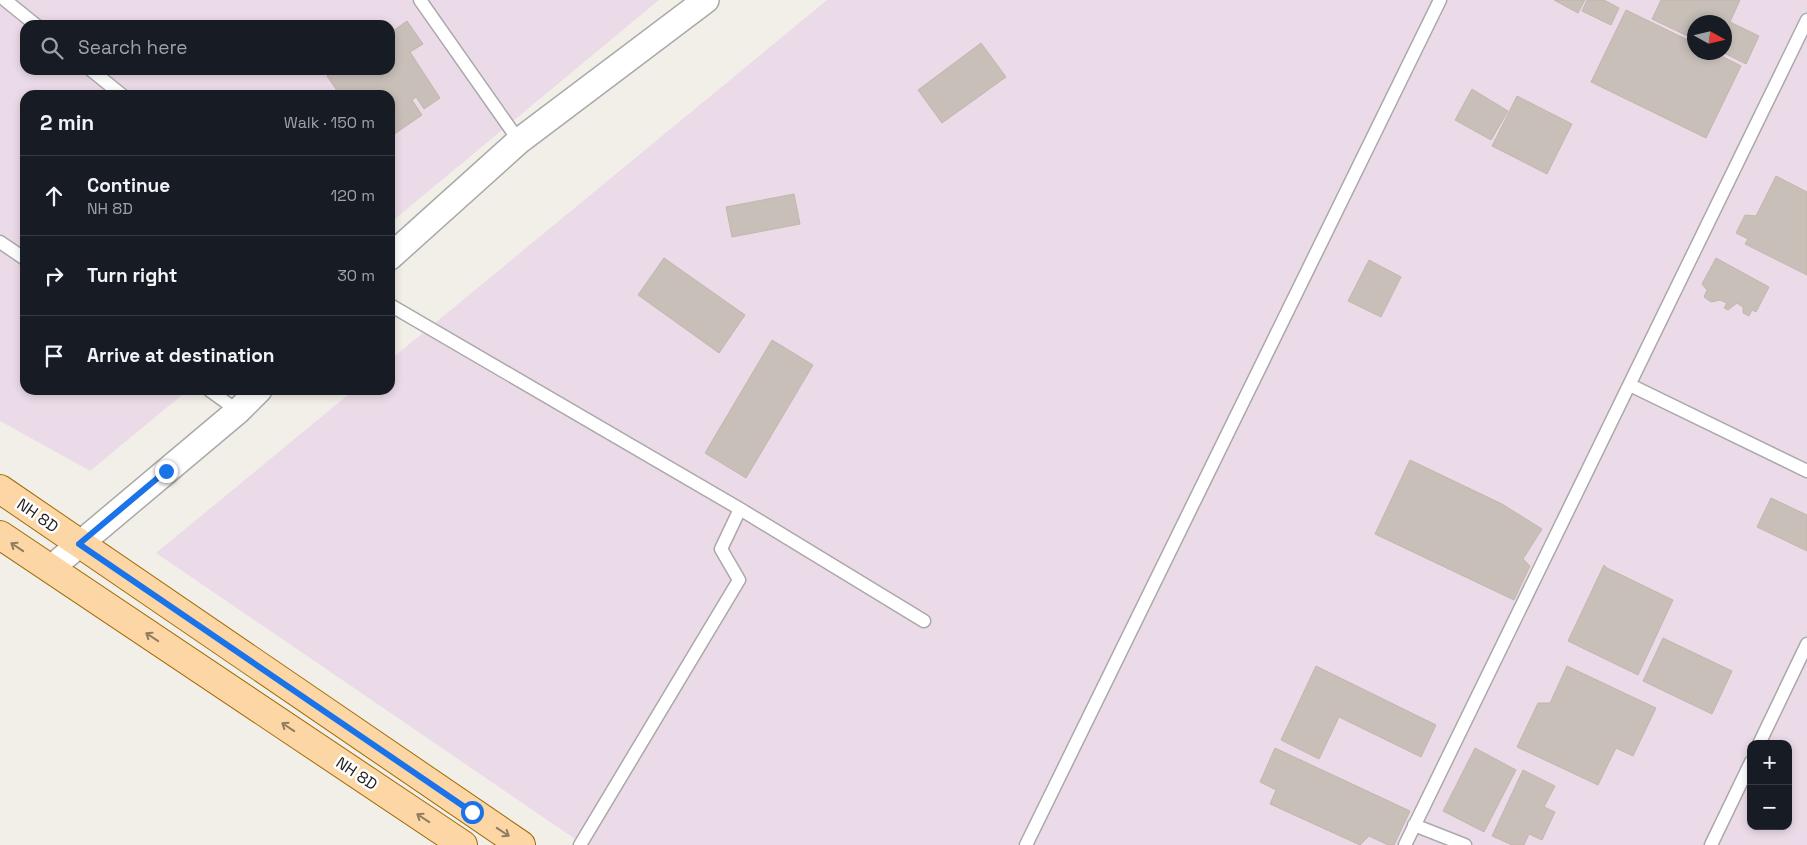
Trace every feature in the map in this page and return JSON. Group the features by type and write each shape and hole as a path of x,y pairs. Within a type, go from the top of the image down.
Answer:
{"main road":[{"name":"NH 8D","path":"0,489 522,845"},
{"name":"NH 8D","path":"0,535 463,845"}],"street":[{"path":"395,253 519,142 706,0"},
{"path":"50,568 238,411 254,395"}],"lane":[{"path":"5,0 30,20"},
{"path":"420,0 519,142"},
{"path":"1026,845 1440,0"},
{"path":"1405,845 1807,20"},
{"path":"97,75 116,90"},
{"path":"0,242 20,256"},
{"path":"395,308 740,509 924,621"},
{"path":"1630,385 1807,471"},
{"path":"216,395 238,411"},
{"path":"580,845 739,580 721,549 740,509"},
{"path":"1761,740 1807,644"},
{"path":"1711,845 1747,770"},
{"path":"1414,825 1465,845"}],"shaded area":[{"path":"0,0 659,0 395,219 395,90 20,90 20,395 182,395 90,471 0,421"},
{"path":"827,0 1807,0 1807,845 584,845 156,553 348,395 395,395 395,356"}],"building":[{"path":"1554,0 1585,0 1578,13"},
{"path":"1587,0 1604,0 1619,8 1611,25 1582,11"},
{"path":"1661,0 1740,0 1732,18 1732,15 1687,15 1687,36 1652,19"},
{"path":"1626,10 1687,40 1687,60 1729,60 1741,66 1706,138 1591,82"},
{"path":"407,21 423,44 410,52 440,98 424,109 416,97 412,100 422,115 395,134 395,90 337,90 327,76 395,75 395,29"},
{"path":"1732,23 1759,36 1746,64 1732,57"},
{"path":"981,43 1006,77 942,123 918,90"},
{"path":"1472,89 1508,111 1491,140 1455,120"},
{"path":"1517,96 1572,124 1547,174 1492,146"},
{"path":"1776,176 1807,192 1807,275 1745,244 1748,239 1736,233 1745,215 1756,216"},
{"path":"794,194 800,224 732,237 726,207"},
{"path":"664,258 745,315 719,353 638,295"},
{"path":"1716,258 1769,287 1756,312 1752,310 1749,316 1743,313 1743,307 1737,303 1728,310 1724,308 1727,303 1720,300 1711,302 1704,297 1707,290 1702,284"},
{"path":"1369,260 1401,277 1381,317 1348,301"},
{"path":"772,340 813,365 746,478 705,453"},
{"path":"1410,460 1502,504 1542,529 1523,559 1530,566 1514,600 1375,534"},
{"path":"1771,498 1807,515 1807,551 1757,527"},
{"path":"1604,565 1673,600 1638,675 1568,641"},
{"path":"1663,638 1732,671 1712,714 1643,681"},
{"path":"1316,666 1436,725 1421,757 1339,717 1319,759 1281,740"},
{"path":"1567,666 1656,708 1633,756 1616,748 1598,785 1517,747 1538,703 1550,703"},
{"path":"1275,748 1410,811 1394,845 1388,845 1369,836 1360,845 1270,804 1276,790 1260,782"},
{"path":"1475,748 1516,770 1484,832 1443,811"},
{"path":"1523,770 1555,786 1544,807 1555,812 1542,840 1529,834 1524,845 1512,845 1492,836"}],"route":[{"path":"166,471 79,544 472,812"}]}
